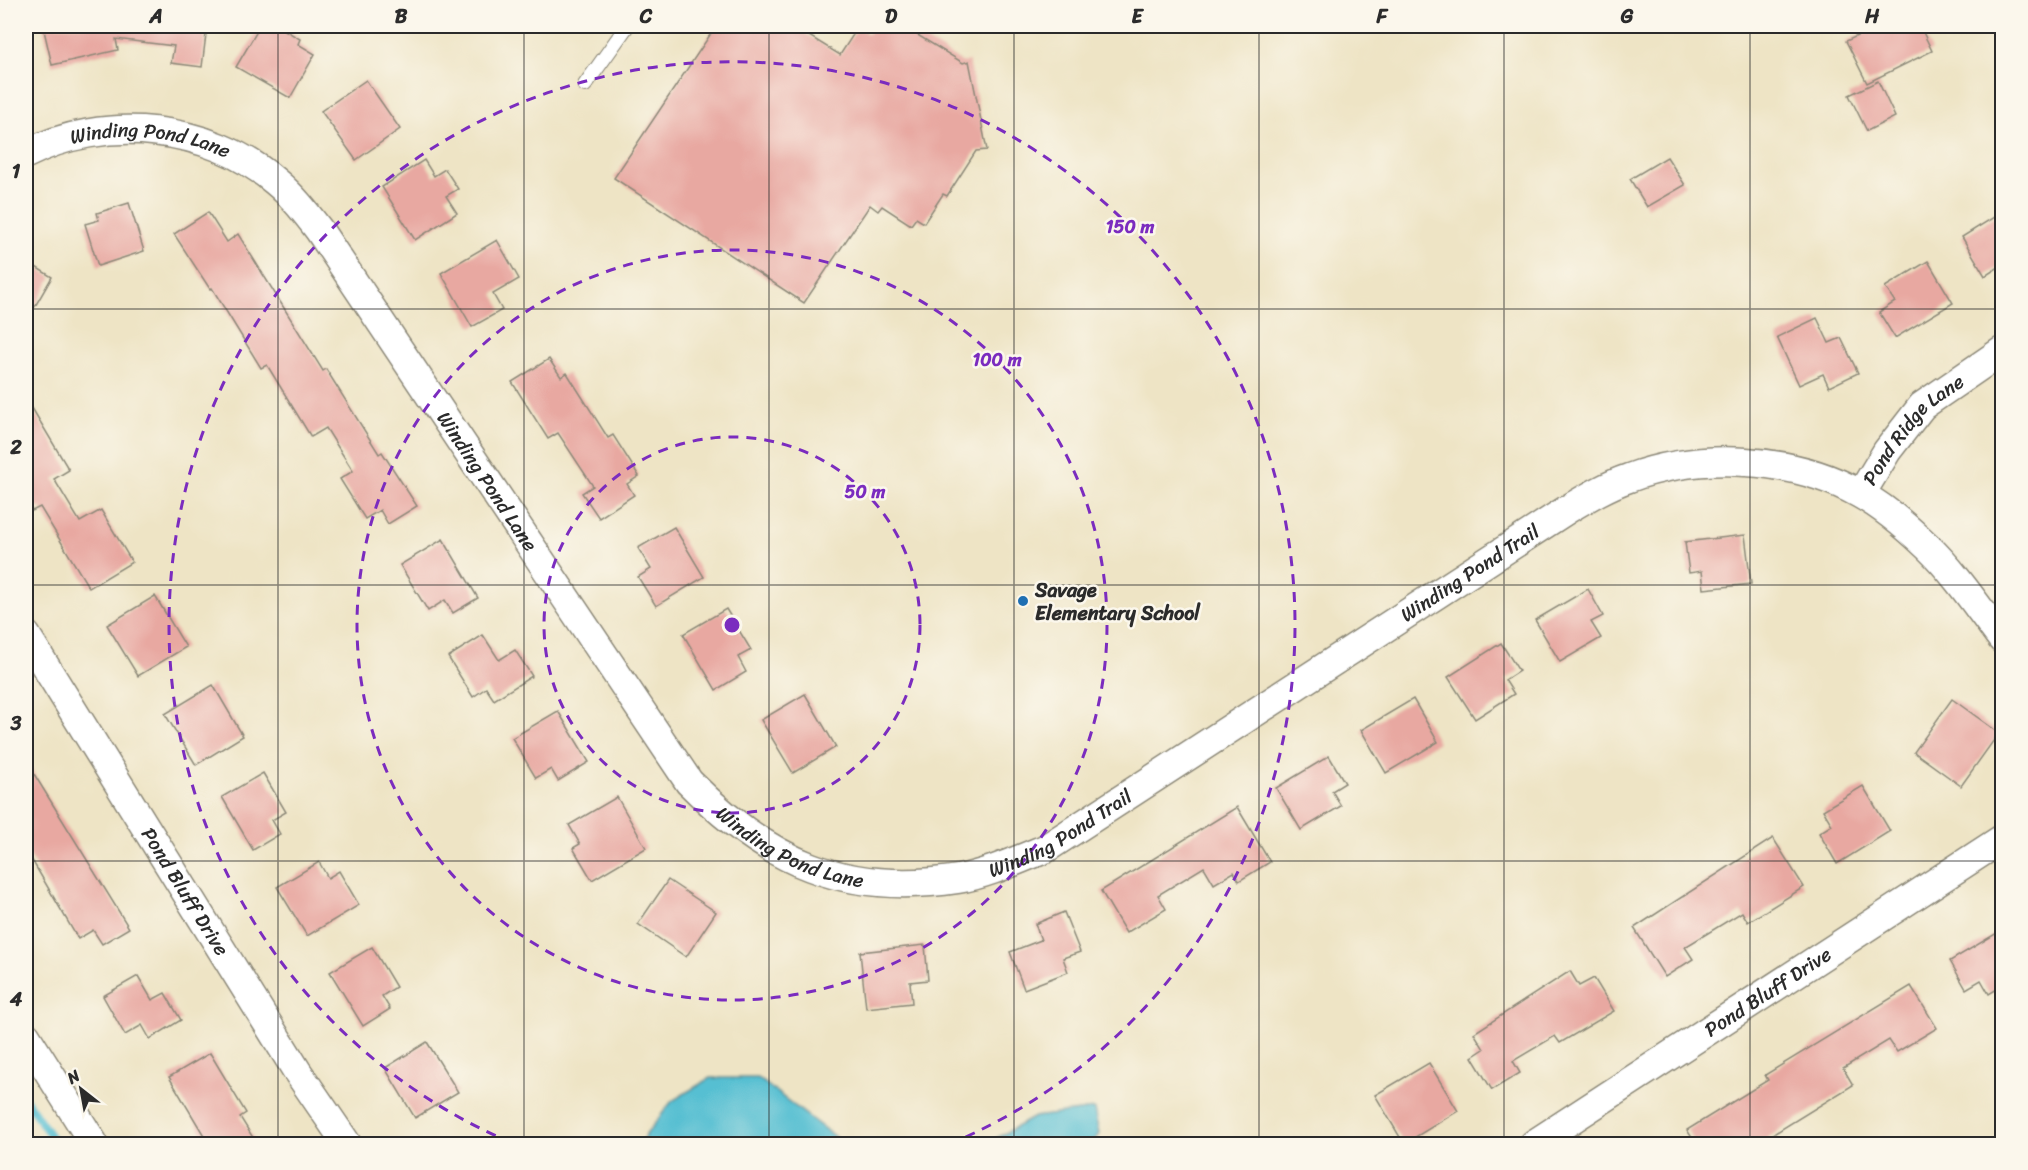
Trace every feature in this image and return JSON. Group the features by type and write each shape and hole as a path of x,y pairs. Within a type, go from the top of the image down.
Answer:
{"street":[{"name":"Winding Pond Lane","path":"26,154 69,138 101,131 143,130 176,134 210,144 248,162 275,181 299,204 319,230 689,782 722,815 745,833 805,865 858,880 909,884 929,881"},
{"name":"Pond Ridge Lane","path":"1861,494 1887,451 1922,406 2002,351"},
{"name":"Winding Pond Trail","path":"929,881 959,879 1001,867 1045,849 1568,509 1629,477 1692,463 1749,463 1807,473 1861,494 1929,547 2002,639"},
{"name":"Pond Bluff Drive","path":"26,635 297,1071 347,1144"},
{"name":"Pond Bluff Drive","path":"1534,1144 2002,839"},
{"path":"26,1036 94,1144"}],"lane":[{"path":"585,85 627,26"}],"water":[{"path":"710,1078 758,1078 844,1144 643,1144 642,1140 672,1101"},
{"path":"1094,1109 1099,1134 1091,1144 986,1144 1034,1117"}],"building":[{"path":"43,26 113,26 114,30 114,26 207,26 202,67 171,63 174,46 116,39 118,50 52,65"},
{"path":"260,26 278,26 300,39 298,44 315,54 290,98 236,67"},
{"path":"716,26 793,26 840,55 858,27 868,34 874,26 903,26 963,63 969,61 987,150 976,151 947,196 943,194 924,223 916,218 911,225 882,206 878,211 870,205 804,303 614,178"},
{"path":"1879,26 1920,26 1932,51 1867,83 1846,41"},
{"path":"366,80 400,129 356,160 321,111"},
{"path":"1878,81 1895,117 1867,131 1849,95"},
{"path":"1667,157 1685,185 1647,207 1630,179"},
{"path":"424,160 434,176 445,169 458,189 446,196 457,213 415,240 382,187"},
{"path":"129,203 144,251 98,266 85,224 99,220 97,213"},
{"path":"208,212 227,242 238,234 323,371 326,369 379,454 382,452 417,506 388,524 380,510 365,519 340,479 353,471 326,428 311,437 267,365 261,368 212,288 210,289 174,234"},
{"path":"2002,212 2002,265 1985,276 1962,237"},
{"path":"497,240 519,279 493,294 502,310 472,327 441,273"},
{"path":"26,261 52,277 26,322"},
{"path":"1928,261 1953,303 1895,338 1879,312 1895,302 1885,287"},
{"path":"1817,318 1829,343 1841,338 1858,373 1829,387 1823,374 1799,385 1777,337"},
{"path":"549,359 561,377 567,373 608,438 613,435 639,476 627,484 634,495 599,518 582,493 593,486 558,433 548,439 512,382"},
{"path":"26,398 69,470 54,479 80,522 101,510 132,562 89,588 40,507 32,511 26,500"},
{"path":"674,527 704,577 656,606 638,577 651,569 638,548"},
{"path":"1745,535 1751,584 1704,589 1702,571 1689,573 1685,542"},
{"path":"443,539 478,598 453,613 445,600 428,611 400,565"},
{"path":"1588,589 1603,616 1591,622 1601,638 1560,662 1535,620"},
{"path":"155,596 186,647 138,676 107,625"},
{"path":"726,609 751,650 738,657 746,672 716,690 683,634"},
{"path":"483,635 499,660 515,650 532,676 494,700 486,688 473,697 448,657"},
{"path":"1501,643 1519,671 1505,680 1514,694 1475,719 1448,677"},
{"path":"213,685 243,736 196,765 165,714"},
{"path":"805,694 836,747 793,773 761,720"},
{"path":"1413,699 1438,742 1386,773 1361,730"},
{"path":"1952,699 1999,733 1961,786 1914,752"},
{"path":"558,711 589,762 558,781 551,769 536,778 512,738"},
{"path":"1329,756 1345,783 1332,791 1341,806 1301,830 1276,788"},
{"path":"26,761 129,928 102,944 93,930 78,939 26,850"},
{"path":"263,773 286,812 272,820 280,834 253,850 222,797"},
{"path":"1863,786 1890,831 1837,864 1819,833 1832,825 1823,810"},
{"path":"617,797 646,848 592,880 573,848 580,844 569,825"},
{"path":"1237,807 1270,862 1239,881 1234,872 1214,884 1204,867 1158,895 1166,909 1126,933 1101,891"},
{"path":"1773,838 1804,887 1748,922 1742,912 1685,947 1693,959 1665,977 1634,928"},
{"path":"319,862 328,878 339,871 359,905 307,936 277,887"},
{"path":"668,880 716,912 686,957 638,924"},
{"path":"1064,912 1080,952 1063,958 1068,972 1024,989 1010,952 1041,940 1035,924"},
{"path":"2002,930 2002,986 1989,994 1981,980 1966,989 1950,961"},
{"path":"925,945 928,980 910,982 912,1003 866,1008 860,952"},
{"path":"372,947 396,987 382,996 390,1009 363,1026 330,972"},
{"path":"1570,971 1579,986 1594,978 1614,1011 1560,1043 1555,1036 1513,1061 1520,1073 1492,1090 1472,1057 1484,1049 1474,1033"},
{"path":"138,976 152,1000 165,993 181,1020 150,1039 142,1025 125,1035 103,996"},
{"path":"1911,986 1937,1028 1897,1052 1889,1040 1843,1068 1853,1085 1767,1138 1772,1144 1696,1144 1687,1130 1768,1080 1765,1075"},
{"path":"427,1042 458,1092 415,1118 385,1068"},
{"path":"210,1053 246,1113 240,1117 257,1144 209,1144 169,1077"},
{"path":"1429,1063 1458,1111 1404,1144 1375,1095"}],"waterway":[{"path":"26,1100 56,1144"}],"place":[{"name":"Savage Elementary School","path":"1023,601"}]}
